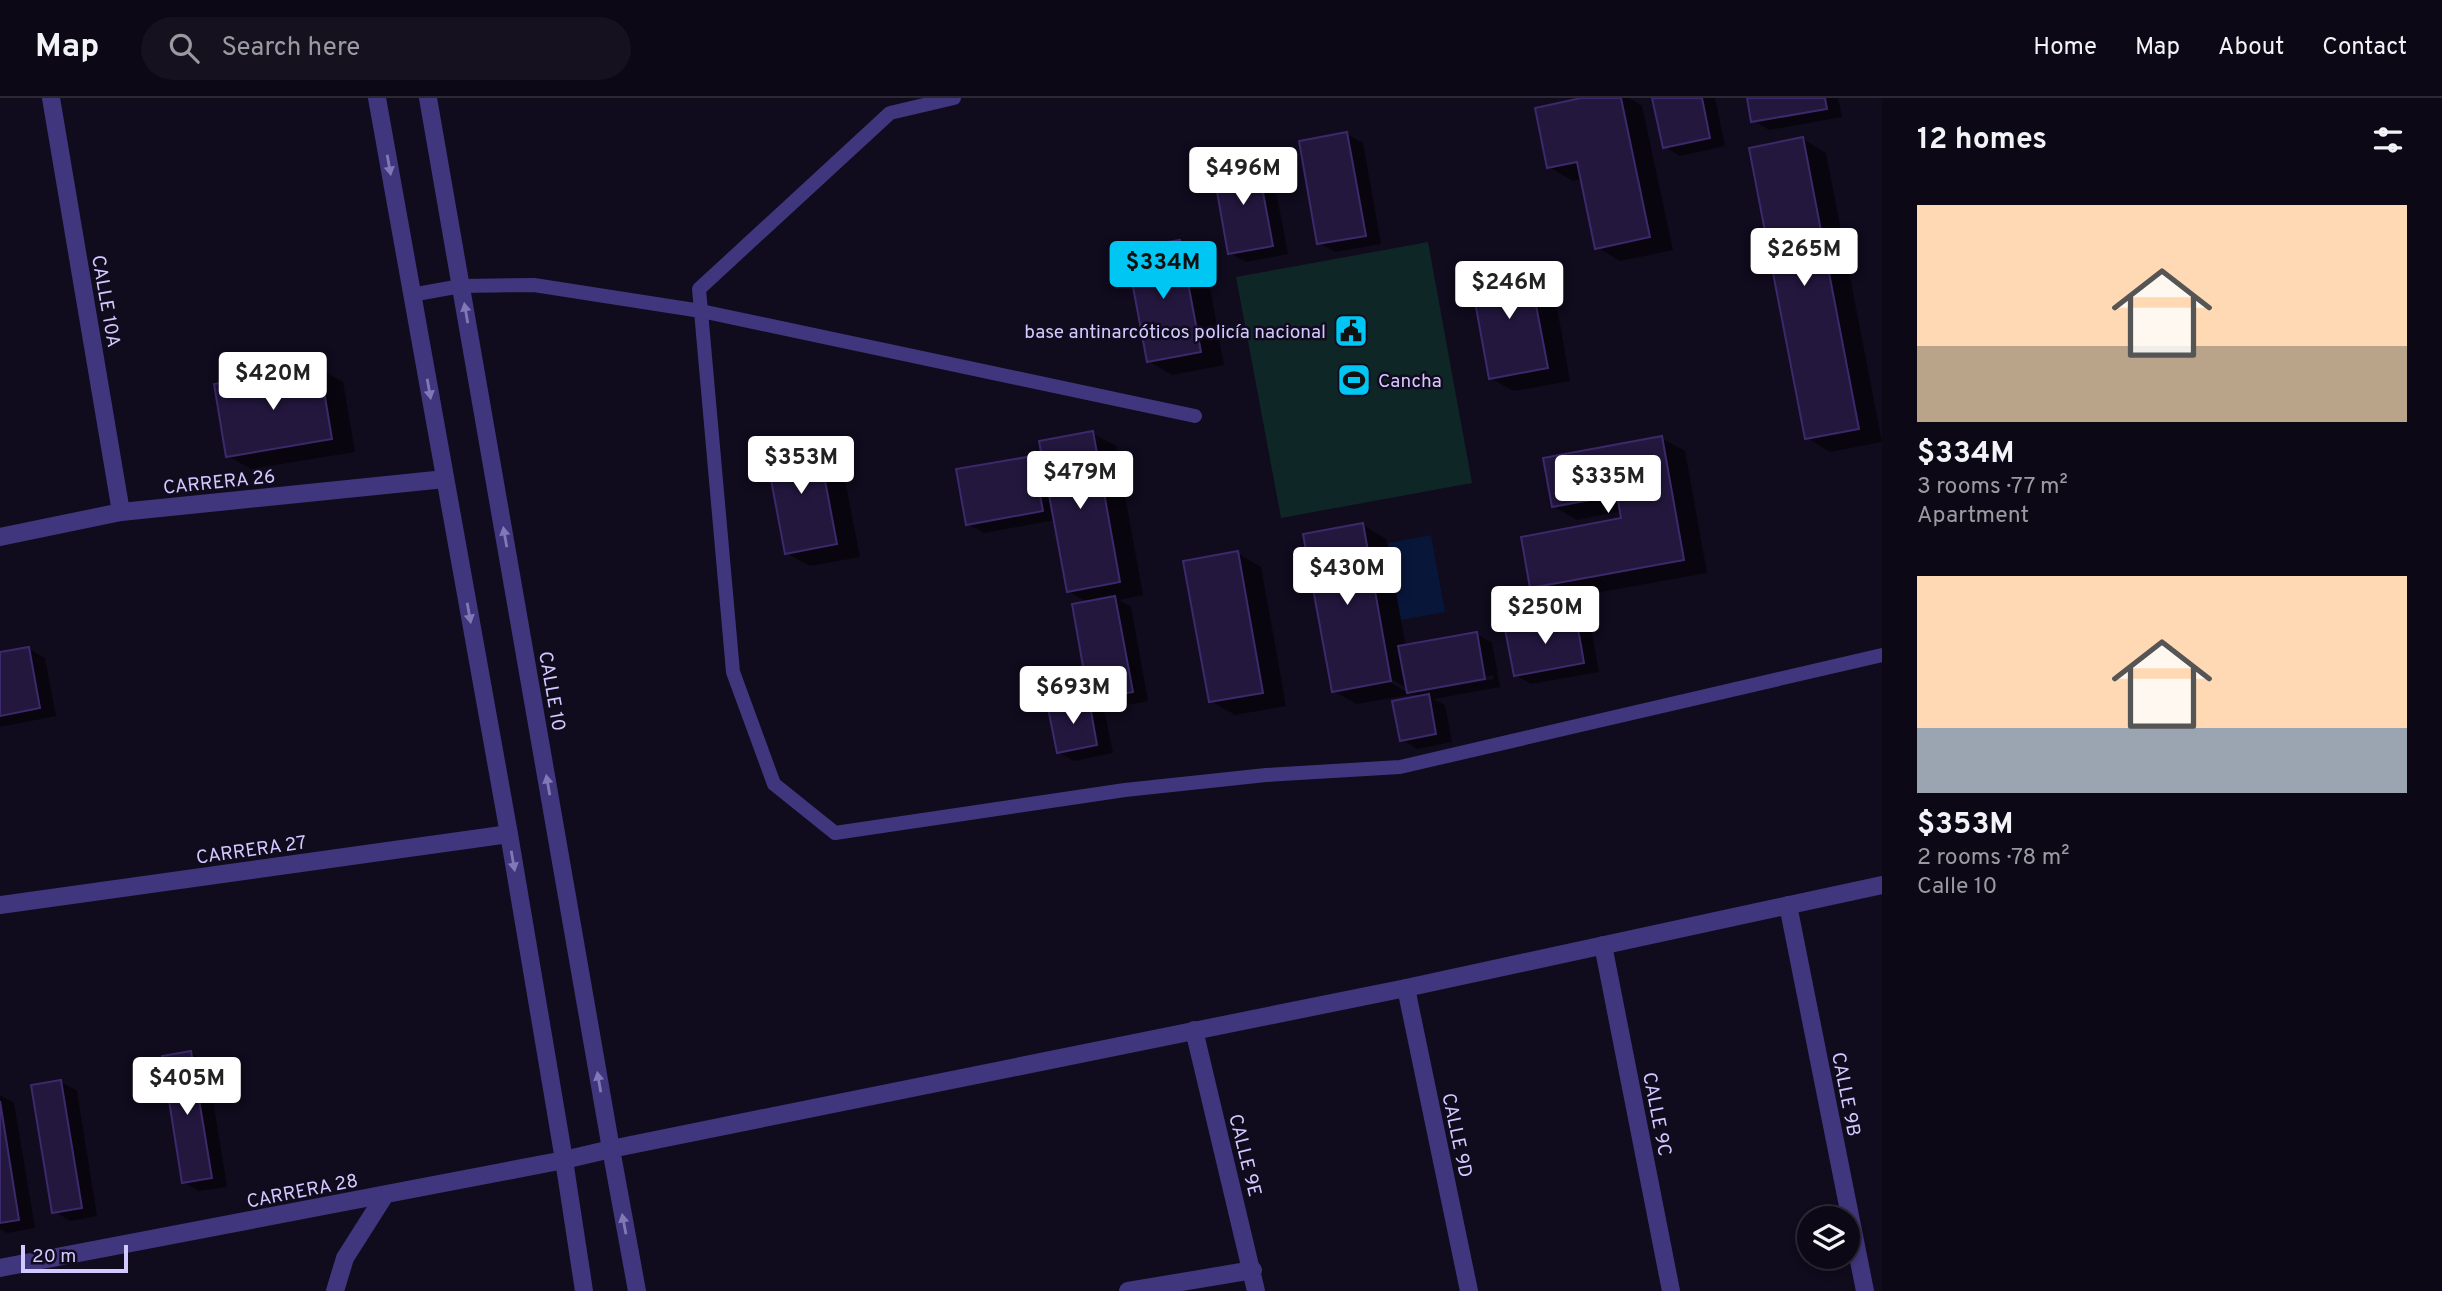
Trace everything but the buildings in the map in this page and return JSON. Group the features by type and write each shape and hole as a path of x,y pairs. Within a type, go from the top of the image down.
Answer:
{"street":[{"name":"CALLE 10A","path":"51,98 121,512"},
{"path":"377,98 509,834 584,1291"},
{"name":"CALLE 10","path":"428,98 637,1291"},
{"name":"CARRERA 26","path":"0,537 121,512 445,479"},
{"name":"CARRERA 27","path":"0,905 509,834"},
{"name":"CARRERA 28","path":"0,1268 564,1160 1406,988 1882,886"},
{"name":"CALLE 9B","path":"1788,905 1865,1291"},
{"name":"CALLE 9C","path":"1603,945 1671,1291"},
{"name":"CALLE 9D","path":"1406,988 1469,1291"},
{"name":"CALLE 9E","path":"1194,1030 1256,1291"},
{"path":"335,1291 345,1258 385,1195"},
{"path":"1128,1291 1253,1270"}],"lane":[{"path":"954,98 890,113 699,289 733,672 774,784 835,833 1125,790 1266,775 1399,767 1882,655"},
{"path":"411,295 461,286 534,285 701,311 1195,416"}],"green space":[{"name":"Cancha","path":"1428,242 1472,483 1281,518 1236,277"}],"water":[{"path":"1431,535 1445,612 1401,620 1388,543"}],"place":[{"name":"base antinarcóticos policía nacional","path":"1351,331"},
{"name":"Cancha","path":"1354,380"}]}
